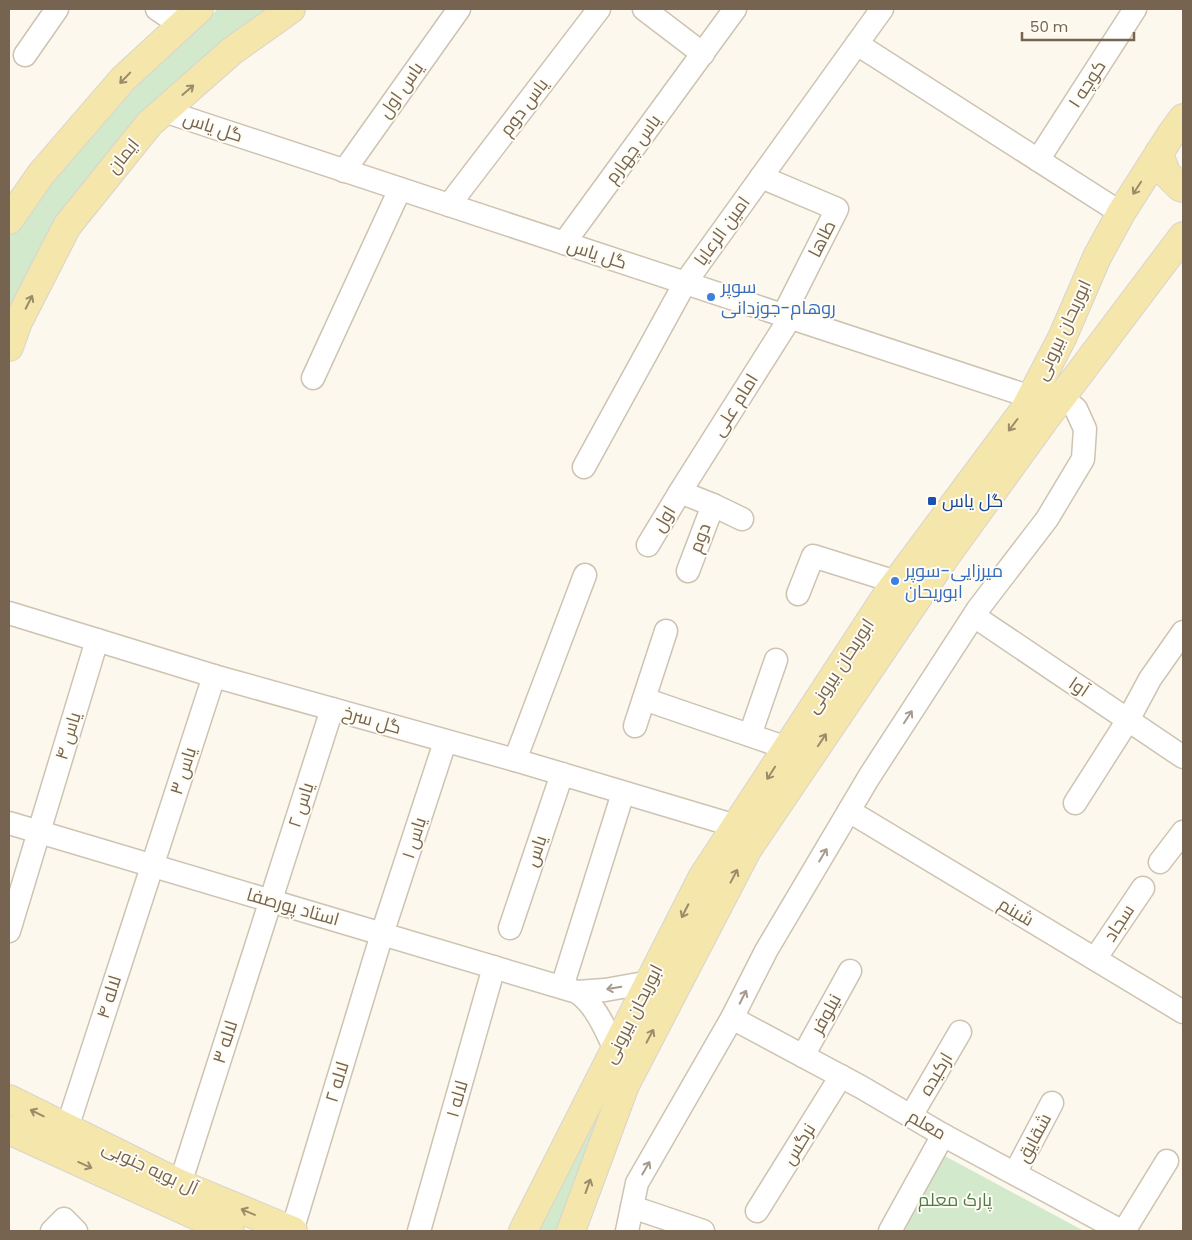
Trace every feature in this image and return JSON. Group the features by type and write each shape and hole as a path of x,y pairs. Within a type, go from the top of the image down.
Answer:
{"main road":[{"name":"ایمان","path":"9,347 18,322 66,226 149,124 232,51 291,9"},
{"path":"9,220 41,174 123,79 190,17"},
{"name":"ابوریحان بیرونی","path":"523,1229 702,878 896,582 1025,409 1062,338 1096,258 1121,213 1183,118"},
{"path":"1159,153 1166,172 1183,188"},
{"name":"ابوریحان بیرونی","path":"571,1231 625,1085 748,850 943,560 1062,396 1183,236"},
{"name":"آل بویه جنوبی","path":"9,1100 180,1184 292,1231"},
{"name":"آل بویه جنوبی","path":"9,1130 230,1231"}],"street":[{"path":"24,55 57,9"},
{"path":"157,9 190,17"},
{"name":"یاس اول","path":"344,171 459,9"},
{"name":"یاس دوم","path":"449,206 599,9"},
{"path":"644,9 703,54"},
{"name":"یاس چهارم","path":"564,244 735,9"},
{"name":"امین الرعایا","path":"584,467 685,283 882,9"},
{"name":"کوچه ۱","path":"1038,160 1135,9"},
{"path":"857,44 1121,213"},
{"name":"گل یاس","path":"164,111 1031,397"},
{"name":"طاها","path":"761,177 836,209 787,317"},
{"path":"314,378 400,189"},
{"name":"امام علی","path":"680,492 787,317"},
{"path":"628,1231 637,1183 732,1018 766,951 869,777 974,616 1046,519 1083,459 1085,429 1076,409 1062,396"},
{"path":"680,492 742,519"},
{"name":"اول","path":"648,545 680,492"},
{"name":"دوم","path":"688,571 713,505"},
{"path":"798,594 813,556 896,582"},
{"path":"515,760 585,575"},
{"name":"گل سرخ","path":"9,613 214,676 515,760 736,826"},
{"name":"آوا","path":"974,616 1183,757"},
{"path":"635,726 666,631"},
{"path":"1075,803 1128,720 1150,679 1183,632"},
{"name":"یاس ۴","path":"9,931 98,640"},
{"path":"750,735 776,660"},
{"name":"یاس ۳","path":"151,866 214,676"},
{"path":"644,700 787,748"},
{"name":"یاس ۲","path":"270,901 332,709"},
{"name":"یاس ۱","path":"382,934 445,742"},
{"name":"یاس","path":"510,928 562,774"},
{"path":"570,989 623,792"},
{"name":"شبنم","path":"849,811 1183,1012"},
{"name":"استاد پورصفا","path":"9,823 570,989"},
{"path":"1160,862 1183,832"},
{"name":"لاله ۴","path":"68,1128 151,866"},
{"name":"سجاد","path":"1095,959 1143,888"},
{"name":"لاله ۳","path":"180,1184 270,901"},
{"name":"لاله ۲","path":"292,1231 382,934"},
{"name":"لاله ۱","path":"419,1231 494,967"},
{"name":"نیلوفر","path":"803,1056 850,972"},
{"path":"570,989 605,990 650,982"},
{"path":"570,989 586,998 615,1049"},
{"name":"معلم","path":"732,1018 1122,1231"},
{"name":"ارکیده","path":"911,1116 960,1032"},
{"name":"نرگس","path":"756,1211 841,1076"},
{"name":"شقایق","path":"1015,1173 1052,1103"},
{"path":"890,1231 944,1135"},
{"path":"1122,1231 1167,1162"},
{"path":"632,1207 703,1231"},
{"path":"52,1231 64,1219 76,1231"}],"green space":[{"path":"218,9 279,9 153,102 9,318 9,237 54,172 149,71"},
{"path":"609,1084 605,1105 556,1231 538,1231 575,1151"},
{"name":"پارک معلم","path":"943,1155 1084,1231 902,1231"}],"place":[{"name":"سوپر روهام-جوزدانی","path":"711,297"},
{"name":"گل یاس","path":"932,501"},
{"name":"میرزایی-سوپر ابوریحان","path":"895,581"}]}
